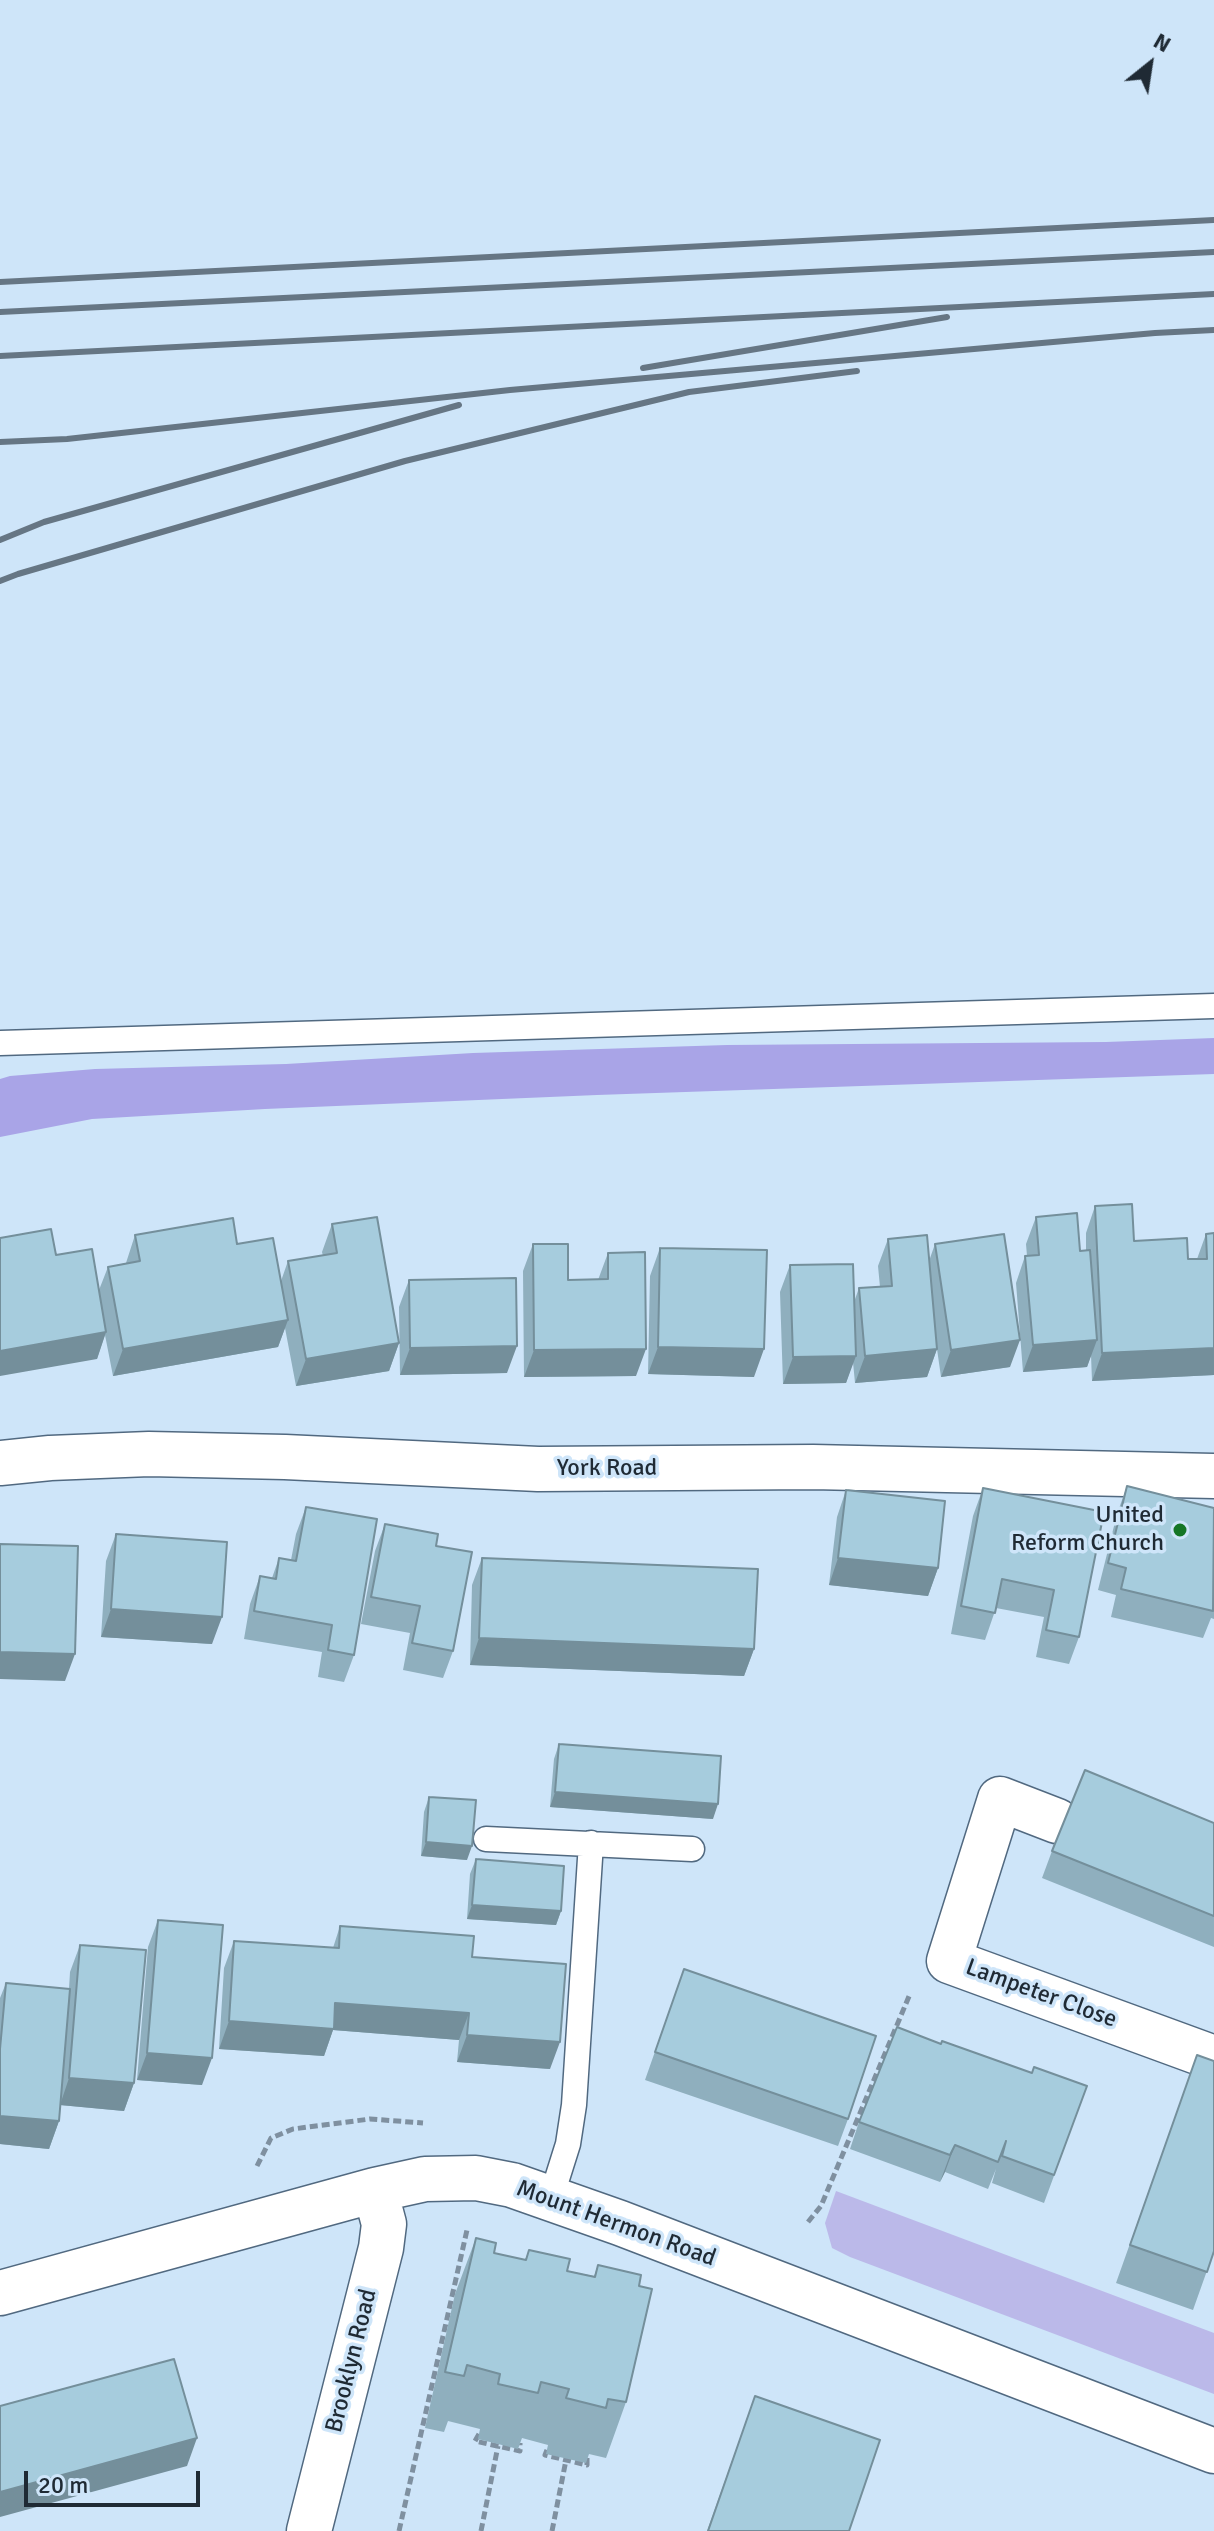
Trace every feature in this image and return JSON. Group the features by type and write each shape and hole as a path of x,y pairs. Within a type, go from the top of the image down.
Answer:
{"street":[{"name":"York Road","path":"0,1463 149,1454 538,1469 813,1467 1214,1476"},
{"name":"Lampeter Close","path":"1057,1821 1000,1799 949,1961 1214,2058"},
{"name":"Mount Hermon Road","path":"0,2293 375,2190 425,2179 476,2178 512,2185 551,2198 1214,2451"},
{"name":"Brooklyn Road","path":"309,2531 381,2248 384,2224 375,2190"}],"lane":[{"path":"0,1043 1214,1006"},
{"path":"486,1839 692,1849"},
{"path":"551,2198 568,2144 574,2105 591,1843"}],"path":[{"path":"808,2222 821,2206 918,1976 949,1961"},
{"path":"399,2531 476,2178"},
{"path":"453,2290 466,2293"},
{"path":"479,2434 475,2441 520,2451 520,2443"},
{"path":"481,2531 498,2446"},
{"path":"547,2450 545,2455 587,2465 587,2458"},
{"path":"552,2531 566,2460"}],"shaded area":[{"path":"1214,1038 1214,1074 265,1109 92,1119 0,1137 0,1079 95,1069 727,1045 1106,1042"},
{"path":"836,2191 1214,2333 1214,2394 832,2248 825,2223"}],"building":[{"path":"1132,1204 1134,1241 1187,1238 1188,1259 1207,1259 1206,1234 1214,1233 1214,1348 1102,1353 1095,1206"},
{"path":"1077,1213 1080,1251 1090,1250 1097,1340 1033,1345 1025,1256 1039,1255 1036,1217"},
{"path":"377,1217 399,1343 306,1359 288,1261 337,1253 332,1224"},
{"path":"233,1218 237,1244 273,1238 288,1320 123,1349 108,1267 140,1261 135,1235"},
{"path":"51,1229 56,1255 92,1249 106,1332 0,1351 0,1238"},
{"path":"1004,1234 1020,1340 951,1350 935,1244"},
{"path":"927,1235 937,1349 865,1356 859,1288 892,1286 888,1239"},
{"path":"533,1244 568,1244 568,1280 608,1279 608,1253 645,1252 646,1349 534,1350"},
{"path":"660,1248 767,1250 764,1349 658,1347"},
{"path":"853,1264 856,1356 793,1357 790,1265"},
{"path":"516,1278 517,1346 410,1348 409,1280"},
{"path":"1127,1486 1214,1508 1213,1611 1121,1589 1126,1568 1108,1563"},
{"path":"983,1488 1104,1512 1079,1637 1046,1630 1054,1590 1002,1579 995,1613 961,1606"},
{"path":"846,1490 945,1501 938,1568 838,1558"},
{"path":"306,1507 377,1519 354,1655 328,1650 332,1625 254,1611 260,1576 276,1579 279,1558 296,1561"},
{"path":"385,1524 438,1534 436,1546 472,1552 453,1651 412,1643 420,1606 371,1597"},
{"path":"116,1534 227,1542 222,1617 111,1609"},
{"path":"0,1544 78,1546 75,1654 0,1652"},
{"path":"482,1558 758,1569 754,1649 479,1638"},
{"path":"559,1744 721,1756 718,1804 555,1792"},
{"path":"1085,1770 1214,1823 1214,1916 1052,1851"},
{"path":"429,1797 476,1800 472,1846 426,1842"},
{"path":"476,1859 564,1866 561,1911 472,1905"},
{"path":"158,1920 223,1925 212,2058 147,2053"},
{"path":"340,1926 474,1936 472,1957 566,1964 560,2042 467,2035 469,2013 335,2003 334,2029 229,2021 234,1941 339,1948"},
{"path":"80,1945 146,1950 134,2083 69,2078"},
{"path":"684,1969 876,2036 848,2119 655,2052"},
{"path":"6,1983 70,1989 59,2121 0,2116 0,2049"},
{"path":"897,2027 1032,2073 1034,2067 1087,2086 1054,2175 1002,2156 1006,2141 998,2162 955,2145 950,2155 859,2122"},
{"path":"1197,2055 1214,2061 1214,2251 1207,2272 1130,2245"},
{"path":"476,2238 496,2243 494,2253 526,2260 529,2250 570,2259 567,2271 595,2277 598,2265 641,2275 639,2286 652,2289 626,2402 608,2399 606,2408 566,2398 569,2389 541,2382 538,2393 498,2384 500,2374 467,2365 464,2376 445,2372"},
{"path":"174,2359 197,2438 0,2492 0,2406"},
{"path":"755,2396 880,2440 849,2531 708,2531"}],"railway":[{"path":"0,282 1214,220"},
{"path":"0,312 1214,252"},
{"path":"0,356 1214,294"},
{"path":"643,368 947,317"},
{"path":"0,442 67,439 510,390 1214,330"},
{"path":"0,581 405,461 689,392 857,371"},
{"path":"0,540 44,522 459,405"}],"place":[{"name":"United Reform Church","path":"1180,1530"}]}
